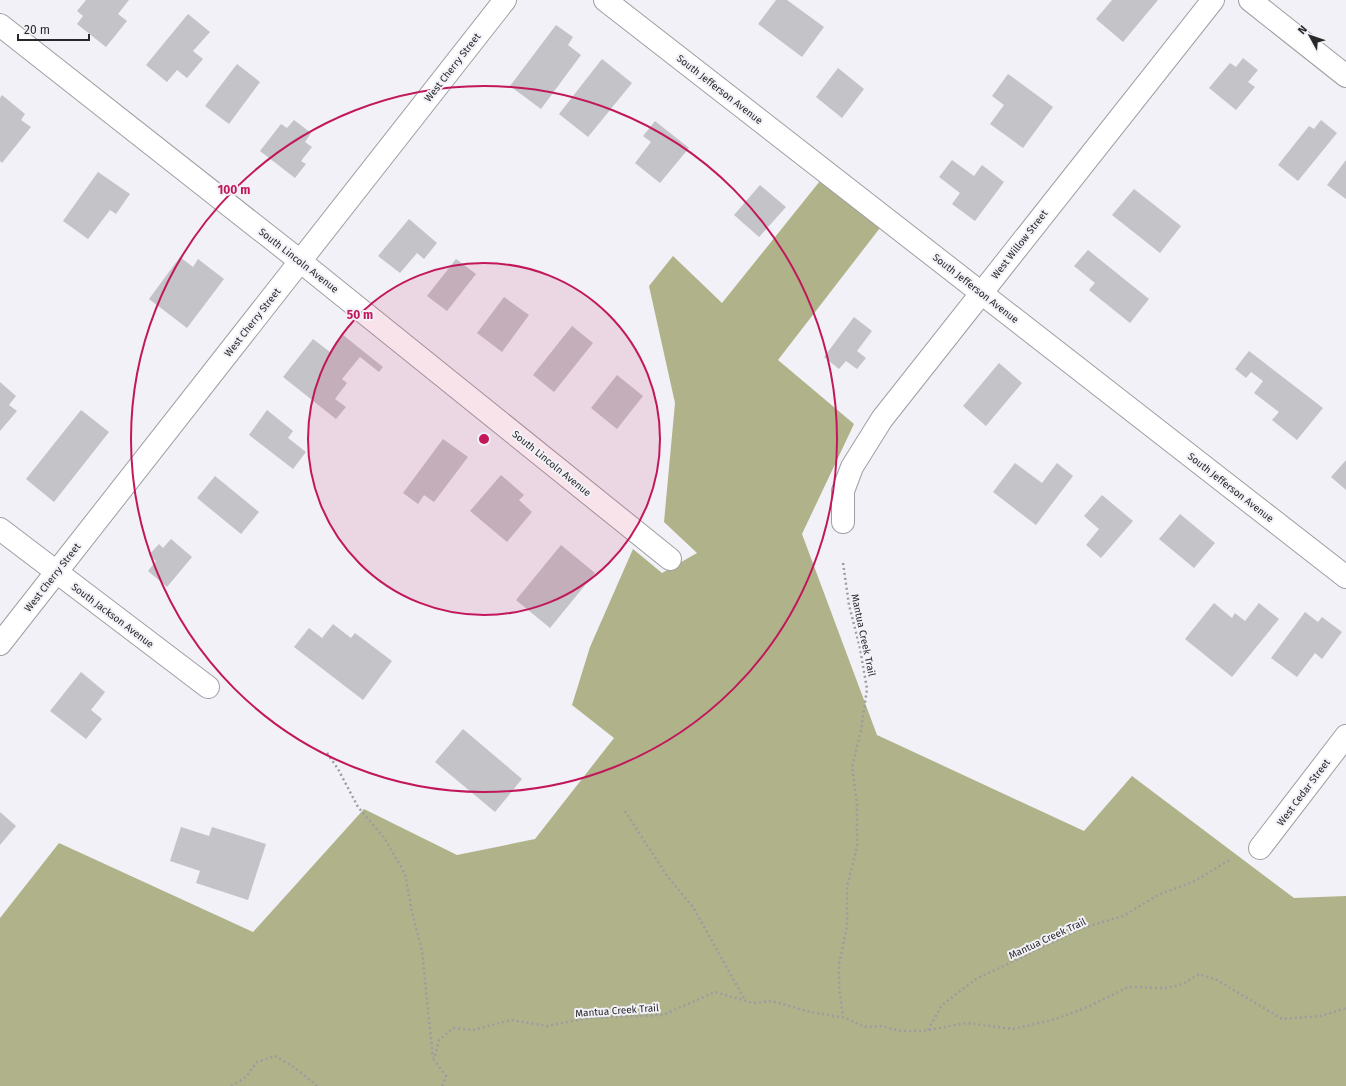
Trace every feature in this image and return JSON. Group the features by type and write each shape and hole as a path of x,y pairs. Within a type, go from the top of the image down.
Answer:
{"street":[{"name":"West Cherry Street","path":"0,644 505,0"},
{"name":"South Jefferson Avenue","path":"605,0 1346,577"},
{"name":"West Willow Street","path":"843,522 843,491 852,467 882,419 1213,0"},
{"path":"1250,0 1346,76"},
{"name":"South Lincoln Avenue","path":"0,25 300,261 670,559"},
{"name":"South Jackson Avenue","path":"0,529 208,687"},
{"name":"West Cedar Street","path":"1260,848 1346,736"}],"path":[{"name":"Mantua Creek Trail","path":"843,564 849,605 860,648 867,689 861,730 852,767 857,804 857,846 847,886 848,926 839,964 839,985 843,1017"},
{"path":"326,753 338,769 358,807 385,839 405,874 412,912 422,951 434,1060 446,1076 442,1086"},
{"path":"625,811 666,876 693,907 746,1001"},
{"name":"Mantua Creek Trail","path":"928,1030 942,1005 976,979 1084,928 1123,916 1158,895 1195,880 1231,859"},
{"name":"Mantua Creek Trail","path":"434,1060 439,1040 453,1028 473,1030 511,1020 547,1026 588,1018 663,1015 715,992 753,1003 772,1001 810,1012 843,1017 864,1027 882,1026 901,1031 928,1030 967,1023 1013,1028 1056,1019 1090,1006 1128,986 1166,988 1182,984 1199,974 1217,980 1282,1019 1321,1016 1346,1008"},
{"path":"231,1086 246,1077 257,1062 275,1056 294,1067 317,1086"}],"green space":[{"path":"824,176 883,224 778,360 854,424 802,534 877,735 1084,831 1132,776 1294,898 1346,896 1346,1086 0,1086 0,918 59,843 253,932 364,809 457,855 535,839 614,738 572,705 590,647 633,549 662,573 697,553 664,522 675,403 649,286 673,256 722,303"}],"building":[{"path":"86,0 129,0 118,14 127,21 106,47 77,24 83,16 77,11"},
{"path":"776,0 787,0 824,27 802,57 758,24"},
{"path":"1112,0 1158,0 1123,42 1096,19"},
{"path":"188,14 210,32 193,51 203,59 187,78 177,70 167,82 146,65"},
{"path":"556,25 573,37 568,45 581,55 541,109 510,86"},
{"path":"1243,58 1258,70 1248,82 1255,87 1236,110 1209,88 1230,63 1236,67"},
{"path":"602,59 632,83 588,137 559,114"},
{"path":"237,64 260,82 229,124 205,106"},
{"path":"838,68 864,89 842,118 816,97"},
{"path":"1008,74 1053,107 1023,148 990,124 1004,105 992,96"},
{"path":"2,95 25,114 21,120 31,127 2,163 0,161 0,98"},
{"path":"294,120 311,133 305,142 312,147 301,161 306,164 295,178 260,151 281,124 287,128"},
{"path":"1321,120 1337,133 1298,181 1278,165 1309,126 1314,129"},
{"path":"655,121 689,148 660,183 635,163 651,142 643,136"},
{"path":"952,160 974,176 982,165 1004,182 975,221 952,204 960,193 939,177"},
{"path":"1346,160 1346,199 1327,185"},
{"path":"98,172 130,194 116,214 110,210 88,239 63,221"},
{"path":"760,185 786,207 759,237 734,215"},
{"path":"1134,189 1181,226 1160,253 1112,215"},
{"path":"409,219 437,243 424,259 417,253 400,273 378,256"},
{"path":"1088,250 1149,299 1130,323 1089,290 1095,283 1074,266"},
{"path":"180,257 193,267 198,259 224,279 187,328 149,299"},
{"path":"456,259 476,274 447,311 427,296"},
{"path":"504,297 529,315 502,352 477,333"},
{"path":"854,317 872,331 857,351 866,358 857,369 846,361 839,369 824,357"},
{"path":"572,326 593,343 554,392 533,375"},
{"path":"343,335 383,367 379,372 360,357 342,379 347,383 335,399 346,407 336,419 283,377 313,339 330,352"},
{"path":"1249,351 1323,408 1297,440 1272,420 1279,412 1254,393 1263,381 1251,372 1246,378 1235,369"},
{"path":"999,363 1022,383 986,426 963,406"},
{"path":"617,375 643,396 617,429 591,408"},
{"path":"0,382 16,396 9,405 17,411 0,431"},
{"path":"81,410 109,432 54,502 26,479"},
{"path":"267,410 293,431 288,438 306,452 293,469 249,435"},
{"path":"443,439 468,457 434,502 424,495 418,504 403,493"},
{"path":"1346,460 1346,490 1331,477"},
{"path":"1015,463 1042,483 1057,463 1073,476 1036,525 993,492"},
{"path":"501,475 524,495 519,500 532,512 507,542 470,511"},
{"path":"215,476 259,512 241,534 197,498"},
{"path":"1102,495 1133,521 1101,558 1086,545 1099,529 1084,516"},
{"path":"1180,514 1215,543 1194,568 1159,539"},
{"path":"171,539 192,557 167,587 148,571 156,561 149,555 159,544 163,548"},
{"path":"561,545 595,573 550,628 516,600"},
{"path":"1214,603 1232,618 1235,613 1245,621 1259,603 1279,619 1232,677 1185,639"},
{"path":"1305,612 1318,622 1322,617 1342,632 1322,659 1315,653 1297,677 1271,658"},
{"path":"333,624 351,638 355,633 392,661 363,700 294,647 309,628 322,638"},
{"path":"81,672 105,692 91,710 102,719 86,739 50,711"},
{"path":"463,729 522,779 495,812 435,762"},
{"path":"0,812 16,826 0,845"},
{"path":"181,827 209,836 212,827 266,844 248,900 196,883 200,871 170,861"}]}
